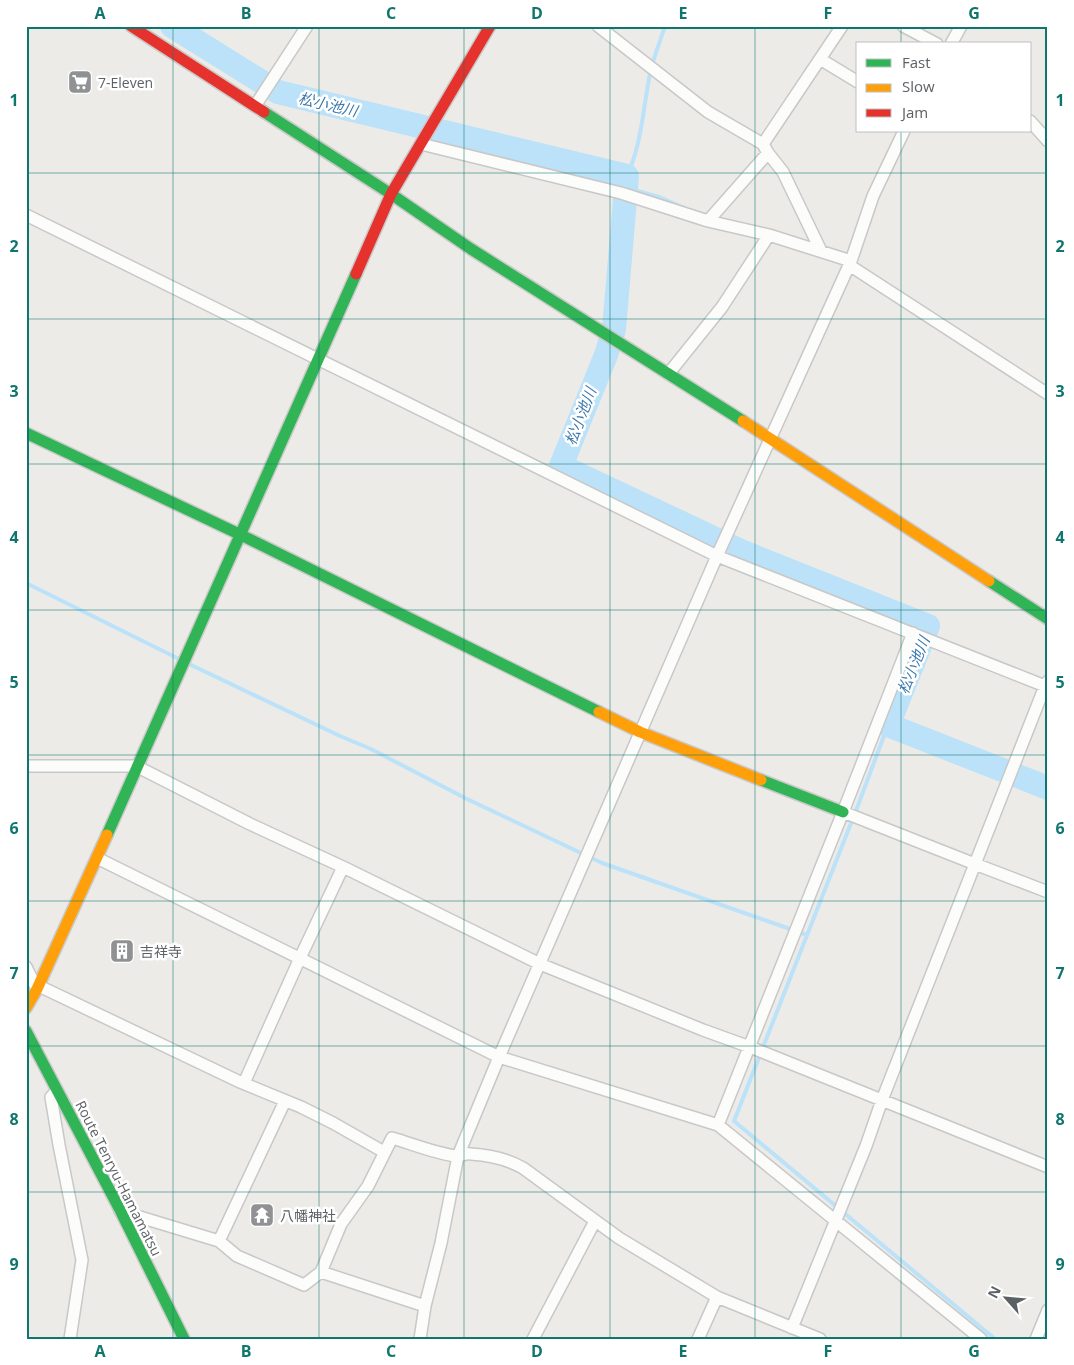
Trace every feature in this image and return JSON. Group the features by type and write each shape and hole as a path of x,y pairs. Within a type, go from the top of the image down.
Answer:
{"street":[{"path":"131,26 391,194 471,249 669,373 1048,619"},
{"path":"255,106 262,92 308,26"},
{"path":"26,1008 38,988 97,858 136,766 391,194 490,26"},
{"path":"598,26 708,112 765,149 783,172 821,251"},
{"path":"708,221 765,149 842,26"},
{"path":"903,26 934,42"},
{"path":"952,42 960,26"},
{"path":"820,59 856,81"},
{"path":"1032,124 1048,141"},
{"path":"420,1339 425,1306 441,1243 458,1156 499,1057 718,553 850,263 873,196 904,132"},
{"path":"421,144 621,193 708,221 770,235 821,251 850,263 1048,394"},
{"path":"26,215 317,359 718,553 913,633 1046,684 882,1100 866,1146 792,1328"},
{"path":"669,373 722,307 770,235"},
{"path":"26,433 239,534 640,732 1048,892"},
{"path":"718,1125 751,1048 913,633"},
{"path":"26,766 136,766 250,824 343,867 540,964 1048,1167"},
{"path":"97,858 499,1057 718,1125 836,1219 981,1339"},
{"path":"244,1083 343,867"},
{"path":"26,967 38,988 333,1123 384,1152"},
{"name":"Route Tenryu-Hamamatsu","path":"26,1031 120,1210 184,1339"},
{"path":"58,1091 51,1097 58,1145 82,1260 70,1339"},
{"path":"219,1242 285,1101"},
{"path":"120,1210 219,1242 237,1256 304,1285 321,1272 341,1224 368,1186 392,1138 443,1153 458,1156 469,1153 504,1159 514,1163 635,1248 717,1297 820,1339"},
{"path":"533,1339 595,1221"},
{"path":"321,1272 425,1306"},
{"path":"698,1339 717,1297"},
{"path":"1036,1339 1048,1310"}],"waterway":[{"name":"松小池川","path":"172,26 278,92 627,176 614,329 606,355 561,466 743,552 928,626 888,725 1048,788"},
{"path":"627,176 639,138 651,68 665,26"},
{"path":"555,169 588,178"},
{"path":"623,187 659,197 687,209"},
{"path":"26,583 179,659"},
{"path":"187,663 371,749 465,798 602,863 807,935"},
{"path":"888,725 734,1121 995,1339"}],"traffic: fast":[{"path":"264,112 391,194 471,249 743,421"},
{"path":"107,835 356,274"},
{"path":"26,433 239,534 599,712"},
{"path":"989,581 1048,619"},
{"path":"761,780 843,812"},
{"path":"26,1031 120,1210 184,1339"}],"traffic: slow":[{"path":"743,421 989,581"},
{"path":"599,712 640,732 761,780"},
{"path":"26,1008 37,989 107,835"}],"traffic: jam":[{"path":"131,26 264,112"},
{"path":"356,274 391,194 490,26"}],"place":[{"name":"7-Eleven","path":"80,82"},
{"name":"吉祥寺","path":"122,951"},
{"name":"八幡神社","path":"262,1215"}]}
